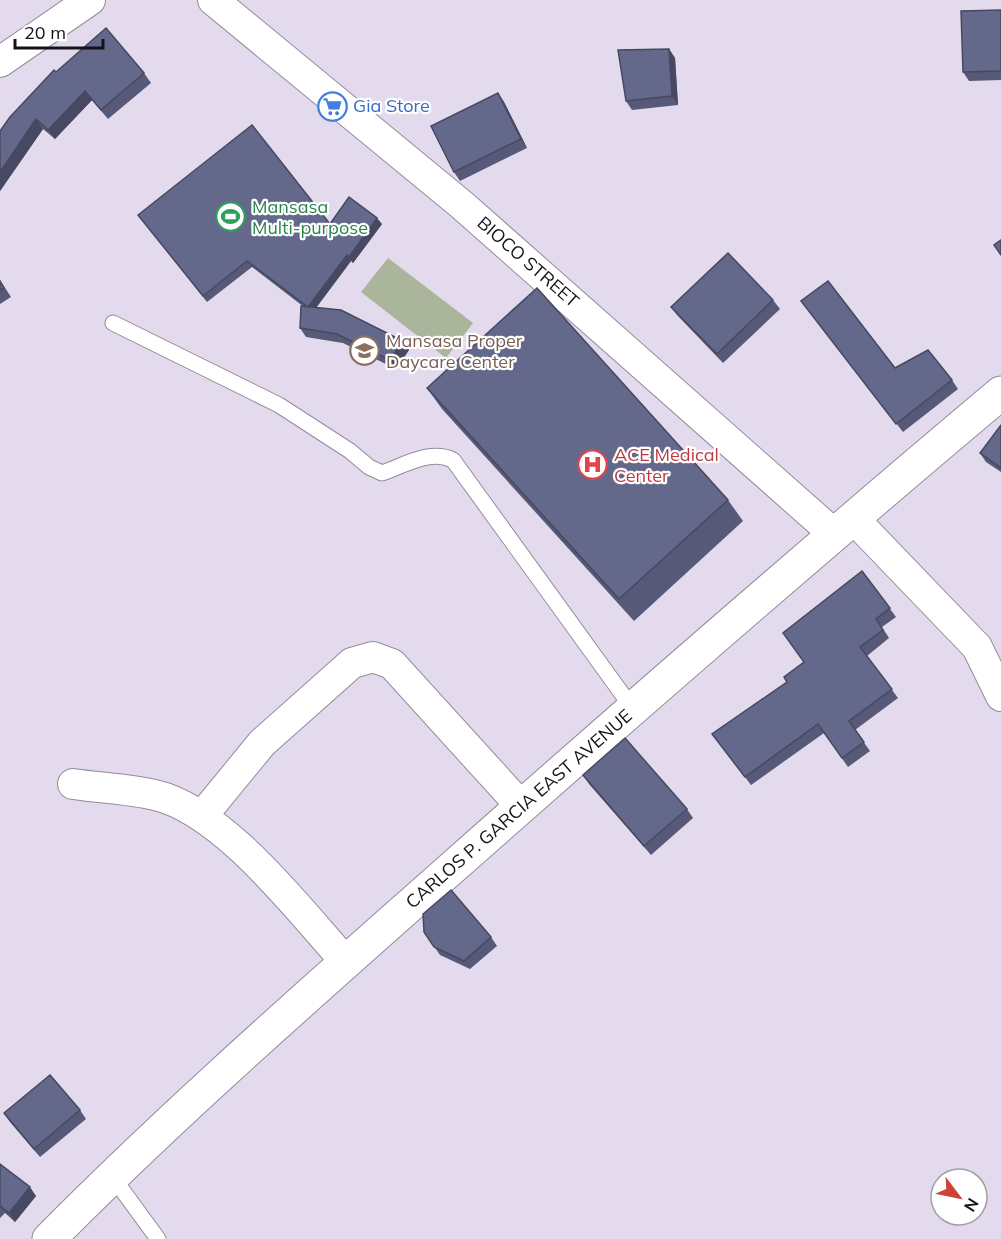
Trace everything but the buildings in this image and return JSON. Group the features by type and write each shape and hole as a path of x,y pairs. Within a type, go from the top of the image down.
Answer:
{"main road":[{"name":"CARLOS P. GARCIA EAST AVENUE","path":"49,1239 112,1176 521,806 1001,393"}],"street":[{"path":"0,62 90,0"},
{"name":"BIOCO STREET","path":"213,0 462,205 844,526 977,647 1001,696"},
{"path":"203,815 262,743 352,663 373,657 392,664 521,806"},
{"path":"73,784 157,795 203,815 241,847 346,962"}],"lane":[{"path":"113,323 279,405 369,467 382,473 428,456 442,454 453,460 633,708"},
{"path":"112,1176 158,1239"}],"green space":[{"path":"388,258 473,323 446,358 361,292"}],"place":[{"name":"Gia Store","path":"332,106"},
{"name":"Mansasa Multi-purpose","path":"231,217"},
{"name":"Mansasa Proper Daycare Center","path":"365,351"},
{"name":"ACE Medical Center","path":"593,465"}]}
